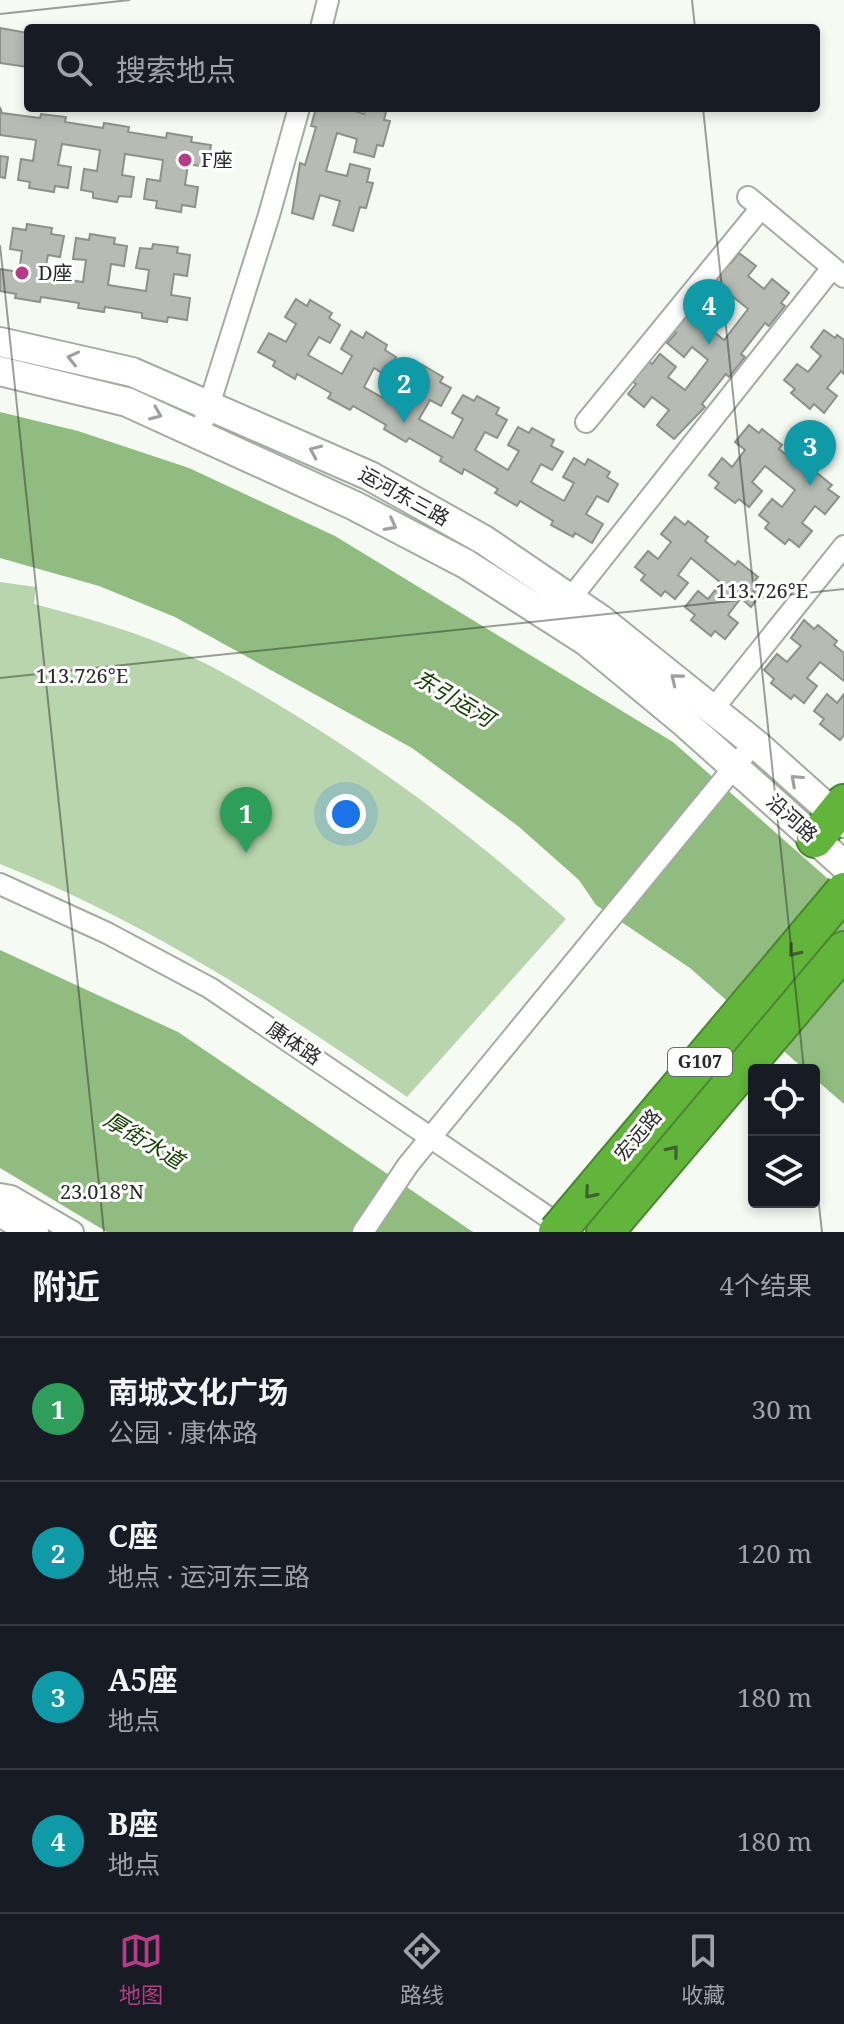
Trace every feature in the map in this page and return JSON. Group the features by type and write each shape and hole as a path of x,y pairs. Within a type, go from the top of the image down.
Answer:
{"highway":[{"name":"宏远路","path":"557,1232 844,891"},
{"name":"宏远路","path":"605,1232 844,950"}],"street":[{"path":"322,24 328,0"},
{"path":"200,433 269,215 298,112"},
{"path":"570,599 838,272 754,202 586,422"},
{"name":"运河东三路","path":"0,342 132,372 370,476 484,540 570,599 756,744"},
{"name":"运河东三路","path":"0,371 127,402 355,506 466,564 586,641 732,773"},
{"path":"713,709 844,546"},
{"path":"363,1232 408,1165 756,744"},
{"name":"沿河路","path":"756,744 834,820 844,865"},
{"name":"沿河路","path":"732,773 834,820"},
{"name":"康体路","path":"0,884 107,933 210,988 570,1232"},
{"path":"0,1194 11,1196 73,1232"},
{"path":"0,1212 34,1232"}],"shaded area":[{"path":"0,582 36,587 34,604 118,628 167,646 268,698 405,788 470,837 566,919 407,1097 210,968 108,912 0,864"}],"water":[{"name":"东引运河","path":"0,412 78,431 189,468 335,536 673,742 844,893 844,1104 820,1083 820,1064 798,1064 690,968 596,905 579,880 518,826 412,748 175,617 99,586 0,558"},
{"name":"厚街水道","path":"0,950 178,1032 473,1232 107,1232 0,1168"}],"building":[{"path":"0,28 24,32 24,66 0,63"},
{"name":"F座","path":"0,107 2,113 40,118 41,114 66,117 65,122 103,128 104,123 129,127 128,132 166,138 167,133 192,137 191,142 211,145 207,167 188,164 185,185 198,187 195,207 182,205 181,212 156,208 157,201 144,199 147,179 160,181 163,160 125,154 122,175 134,177 131,197 119,196 117,202 93,198 93,192 81,190 84,169 97,171 100,150 62,144 58,165 71,167 68,188 55,186 54,192 29,188 30,182 18,180 21,159 33,161 36,140 0,135"},
{"path":"315,112 386,112 384,120 390,121 383,146 377,145 374,157 354,152 357,139 337,133 326,171 347,176 350,164 370,169 367,182 373,183 366,208 360,207 353,231 333,225 340,201 320,195 313,219 292,213 300,163 305,165 316,127 311,126"},
{"path":"0,156 8,157 5,178 0,177"},
{"name":"D座","path":"27,224 52,228 51,234 64,236 60,257 48,255 44,276 83,282 86,260 73,259 76,238 89,240 90,234 115,238 114,244 127,246 124,266 111,264 108,285 146,291 149,270 136,268 140,248 152,249 153,244 178,247 177,253 190,255 187,276 174,274 171,295 190,298 187,320 168,317 167,322 142,318 142,313 105,307 104,312 78,308 79,303 41,297 40,302 15,298 16,294 0,291 0,269 19,272 22,251 10,249 13,228 26,230"},
{"path":"739,253 756,266 748,276 764,289 772,279 789,293 781,303 785,306 769,326 765,323 741,354 745,357 729,377 726,374 702,404 705,407 674,439 657,425 669,410 652,397 644,407 628,394 636,384 631,380 647,360 652,364 660,354 676,367 668,377 685,390 708,360 692,347 684,357 667,343 676,333 671,330 687,310 692,313 700,304 716,316 708,327 724,340 748,309 732,296 724,306 707,293 715,283 711,279 726,259 731,263"},
{"path":"296,299 307,306 310,300 332,313 329,318 340,325 330,343 319,337 308,355 342,374 352,356 341,349 351,331 363,338 366,332 387,345 385,350 396,357 385,375 374,368 364,387 397,406 408,387 397,381 407,363 418,369 421,364 443,377 440,382 451,388 441,406 430,400 419,419 453,438 463,419 452,413 463,395 474,401 477,396 499,408 496,414 507,420 497,438 485,432 475,450 508,470 519,451 508,445 518,427 529,433 532,428 554,440 551,446 563,452 552,470 541,464 531,482 564,501 574,483 563,477 574,458 585,465 588,459 610,472 607,477 618,484 608,502 597,496 586,514 603,524 592,543 551,525 553,521 520,501 517,506 495,493 498,489 464,469 462,474 440,461 442,457 409,438 406,442 384,429 386,425 353,406 350,410 328,398 331,393 297,374 295,379 273,366 275,361 258,352 269,333 286,342 296,324 285,317"},
{"path":"824,330 844,340 844,374 841,371 827,388 837,396 824,413 814,404 810,409 791,393 795,389 784,380 797,364 808,372 821,356 811,347"},
{"path":"749,425 759,433 762,429 782,445 779,449 809,473 812,469 832,485 828,489 839,497 825,514 815,506 802,523 812,531 799,547 789,539 785,544 765,528 769,523 759,515 772,499 782,507 795,490 765,466 752,482 762,491 749,507 739,499 735,503 715,488 719,483 709,475 722,458 732,467 745,450 735,442"},
{"path":"675,517 685,525 688,521 708,537 705,541 735,565 738,561 758,577 755,581 765,589 751,607 741,598 728,615 738,623 725,639 715,631 711,636 691,620 695,615 685,607 698,591 708,599 721,583 691,558 678,575 688,583 675,599 665,591 661,596 641,580 645,575 635,567 648,551 658,559 671,542 661,534"},
{"path":"804,620 814,629 818,625 837,641 834,645 844,653 844,681 820,662 807,678 817,686 804,703 794,695 791,699 771,683 774,679 764,670 777,654 787,662 801,646 791,638"},
{"path":"827,694 837,703 844,694 844,735 840,740 820,724 824,719 814,711"}],"place":[{"name":"F座","path":"185,160"},
{"name":"D座","path":"22,273"},
{"name":"B座","path":"709,345"},
{"name":"C座","path":"404,423"},
{"name":"A5座","path":"810,486"},
{"name":"南城文化广场","path":"246,853"}]}
